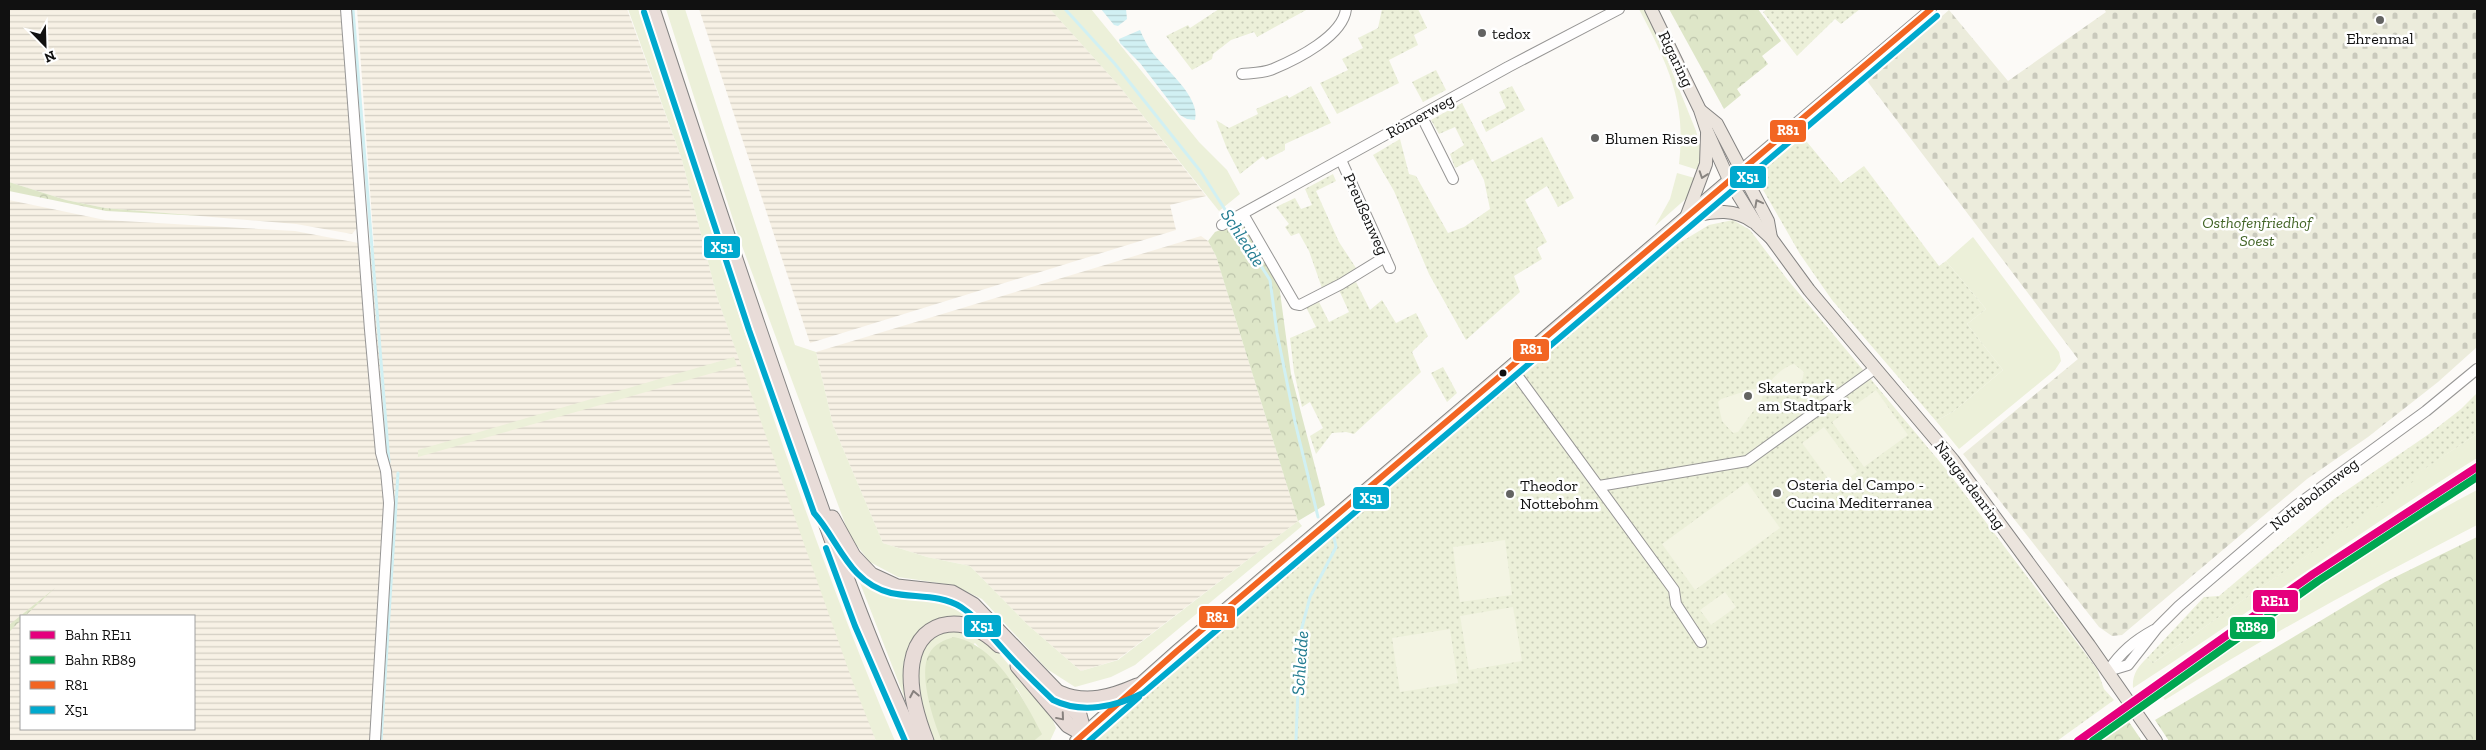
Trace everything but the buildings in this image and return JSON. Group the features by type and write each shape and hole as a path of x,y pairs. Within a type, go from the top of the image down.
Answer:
{"highway":[{"path":"652,9 757,327 821,508 863,623 914,741"},
{"path":"821,508 834,521 856,561 871,575 896,586 948,592 965,600 979,610 1079,715 1082,739"},
{"path":"926,741 913,690 912,660 918,644 926,635 944,625 958,623 981,629 992,637 1082,739"},
{"path":"1058,693 1088,700 1112,696 1137,686"}],"main road":[{"name":"Rigaring","path":"1652,9 1700,110 1729,180"},
{"name":"Rigaring","path":"1700,110 1717,124 1741,170"},
{"path":"1686,217 1706,164 1707,130"},
{"path":"1082,739 1137,686 1741,170"},
{"name":"Naugardenring","path":"1741,170 1768,221 1771,238"},
{"name":"Naugardenring","path":"1729,180 1757,225 1771,238 1809,290 1953,460 2124,693 2156,741"},
{"path":"1686,217 1726,211 1745,216 1757,225"}],"street":[{"path":"346,9 370,330 381,453 386,471 390,503 375,741"},
{"path":"1242,74 1272,70 1326,40 1345,19 1346,9"},
{"name":"Römerweg","path":"1222,225 1421,115 1619,9"},
{"path":"1741,170 1931,9"},
{"path":"1421,115 1453,179"},
{"name":"Preußenweg","path":"1341,160 1390,268"},
{"path":"1243,214 1295,304 1300,305 1341,284 1385,257"},
{"path":"1511,367 1674,590 1676,604 1701,642"},
{"path":"1599,486 1747,461 1876,368"},
{"name":"Nottebohmweg","path":"2108,671 2128,664 2157,628 2198,589 2297,505 2426,411 2477,369"}],"shaded area":[{"path":"9,9 342,9 358,227 352,234 296,224 105,208 66,200 9,182"},
{"path":"357,9 627,9 682,160 717,297 876,741 9,741 9,200 105,220 295,231 374,246"},
{"path":"699,9 1050,9 1120,87 1206,196 1170,205 1176,230 810,343"},
{"path":"1201,236 1208,241 1216,256 1298,521 1117,660 1081,671 1028,625 970,566 927,557 883,543 833,425 816,352"}],"green space":[{"path":"628,9 638,9 791,469 858,651 895,741 876,741 852,680 717,297 682,160"},
{"path":"666,9 685,9 795,345 816,352 833,425 883,543 927,557 970,566 1028,625 1081,671 1118,660 1298,521 1302,526 1135,665 1111,677 1075,687 1047,669 982,599 953,585 898,577 870,562 850,537 738,235"},
{"path":"1050,9 1091,9 1199,142 1227,170 1240,194 1219,211 1120,87"},
{"path":"1219,9 1308,9 1257,37 1254,32 1231,40 1213,54 1212,59 1192,70 1166,36 1188,25 1190,28"},
{"path":"1382,9 1418,9 1427,28 1414,35 1418,45 1389,60 1399,83 1337,114 1320,83 1348,70 1342,59 1363,48 1358,38 1378,28"},
{"path":"1639,9 1645,10 1650,17 1696,131 1702,154 1701,171 1679,164 1681,142 1677,102 1666,65"},
{"path":"1669,9 1758,9 1781,41 1762,56 1768,64 1737,89 1741,95 1724,109"},
{"path":"1767,9 1860,9 1841,24 1835,19 1797,56 1763,12"},
{"name":"Osthofenfriedhof Soest","path":"2104,9 2477,9 2477,347 2438,382 2368,437 2307,479 2122,635 2112,636 2099,627 1963,454 2078,359 1867,81 1949,10 2008,81 2106,12"},
{"path":"1436,70 1446,90 1423,102 1412,82"},
{"path":"1311,86 1331,123 1285,144 1285,150 1266,160 1263,156 1240,174 1227,149 1216,120 1229,128 1258,114 1256,109 1287,95 1289,98"},
{"path":"1512,86 1525,110 1486,132 1481,121 1506,108 1499,92"},
{"path":"1462,103 1492,162 1542,137 1574,198 1558,207 1547,186 1525,200 1547,242 1537,248 1542,259 1514,276 1520,292 1466,340 1429,274 1394,191 1373,155 1400,139 1409,174 1416,176 1448,233 1464,227 1490,209 1484,180 1473,159 1455,168 1450,154 1464,145 1455,127 1439,134 1431,120"},
{"path":"1802,136 1841,183 1864,166 1939,266 1946,261 1986,309 1967,324 2003,370 1954,411 1936,421 1832,300 1800,254 1762,188 1762,174 1765,167"},
{"path":"1677,173 1698,179 1689,196 1655,226 1670,199"},
{"path":"1333,174 1336,181 1316,191 1339,242 1358,271 1323,291 1309,251 1299,233 1291,236 1285,227 1289,224 1276,207 1295,198 1301,209 1312,205 1305,189"},
{"path":"9,182 66,200 105,208 202,216 106,211 9,191"},
{"path":"1733,220 1750,230 1787,279 1945,468 2097,669 2104,689 2114,700 2057,741 1092,741 1666,251 1709,225"},
{"path":"1242,221 1278,277 1291,374 1325,505 1298,521 1216,256 1208,241 1215,232"},
{"path":"1973,237 2059,352 2061,361 2055,370 1959,449 1936,421 1954,411 2003,370 1967,324 1986,309 1946,261"},
{"path":"1356,282 1370,310 1382,300 1396,323 1416,313 1428,336 1412,352 1421,372 1354,434 1346,432 1332,433 1316,454 1310,436 1323,428 1310,402 1302,407 1294,372 1290,338 1316,327 1306,307 1319,302 1329,322 1349,312 1339,290"},
{"path":"734,357 737,366 418,457 418,450"},
{"name":"Skaterpark am Stadtpark","path":"1794,364 1804,372 1802,381 1763,394 1762,399 1738,432 1733,433 1722,421 1718,402 1721,399 1752,389 1768,388 1778,373"},
{"path":"1443,367 1457,393 1447,402 1431,373"},
{"path":"1876,390 1908,435 1864,467 1832,422"},
{"path":"2477,393 2477,434 2412,477 2414,481 2153,663 2147,658 2204,597 2219,596 2334,499 2429,434 2461,409"},
{"path":"1824,427 1857,472 1835,488 1802,443"},
{"path":"2477,434 2477,458 2390,514 2133,688 2136,671 2147,658 2153,663 2413,481 2411,477"},
{"path":"1747,482 1780,528 1695,590 1662,544"},
{"path":"2477,490 2477,525 2280,631 2165,700 2161,695 2356,561 2436,512"},
{"path":"2477,537 2477,741 2169,741 2155,720 2385,582"},
{"path":"1505,540 1512,595 1460,602 1453,547"},
{"path":"855,570 885,594 948,605 975,620 949,618 937,621 918,633 906,655 903,669 907,704"},
{"path":"55,588 26,615 21,615"},
{"path":"1725,592 1736,607 1711,625 1700,610"},
{"path":"1513,607 1522,661 1469,670 1460,616"},
{"path":"20,616 20,621 9,632 9,625"},
{"path":"953,627 991,643 1052,718 1056,728 1050,741 1034,741 1041,734 1018,690 975,643 926,682 942,741 931,741 918,688 918,660 921,648 928,639"},
{"path":"1450,629 1458,683 1400,692 1392,638"},
{"path":"954,637 969,642 983,651 1007,675 1042,734 1034,741 942,741 928,697 925,673 926,662 936,645"},
{"path":"2129,722 2142,741 2102,741"}],"water":[{"path":"1101,9 1126,9 1127,19 1118,26 1114,25"},
{"path":"1140,30 1151,51 1187,93 1195,111 1195,120 1187,119 1180,115 1140,63 1120,43 1119,39"}],"waterway":[{"path":"353,9 389,462"},
{"name":"Schledde","path":"1065,9 1115,64 1201,172 1270,280 1277,333 1295,422 1318,517"},
{"path":"381,741 398,473"},
{"name":"Schledde","path":"1296,741 1300,635 1310,597 1336,547 1333,533"}],"rail line":[{"name":"RE11","path":"2078,741 2313,574 2477,467"},
{"name":"RB89","path":"2093,741 2318,581 2477,477"}],"transit line":[{"name":"R81","path":"1076,741 1177,651 1931,9"},
{"name":"X51","path":"644,12 749,330 814,513 846,560 865,580 877,588 891,593 936,598 961,607 978,621 1053,700 1075,707 1087,708 1110,705 1143,693 1937,16"},
{"name":"X51","path":"826,548 855,626 905,741"},
{"name":"X51","path":"1089,741 1139,697"}],"place":[{"name":"Ehrenmal","path":"2380,20"},
{"name":"tedox","path":"1482,33"},
{"name":"Blumen Risse","path":"1595,138"},
{"name":"Skaterpark am Stadtpark","path":"1748,396"},
{"name":"Osteria del Campo - Cucina Mediterranea","path":"1777,493"},
{"name":"Theodor Nottebohm","path":"1510,494"}]}
